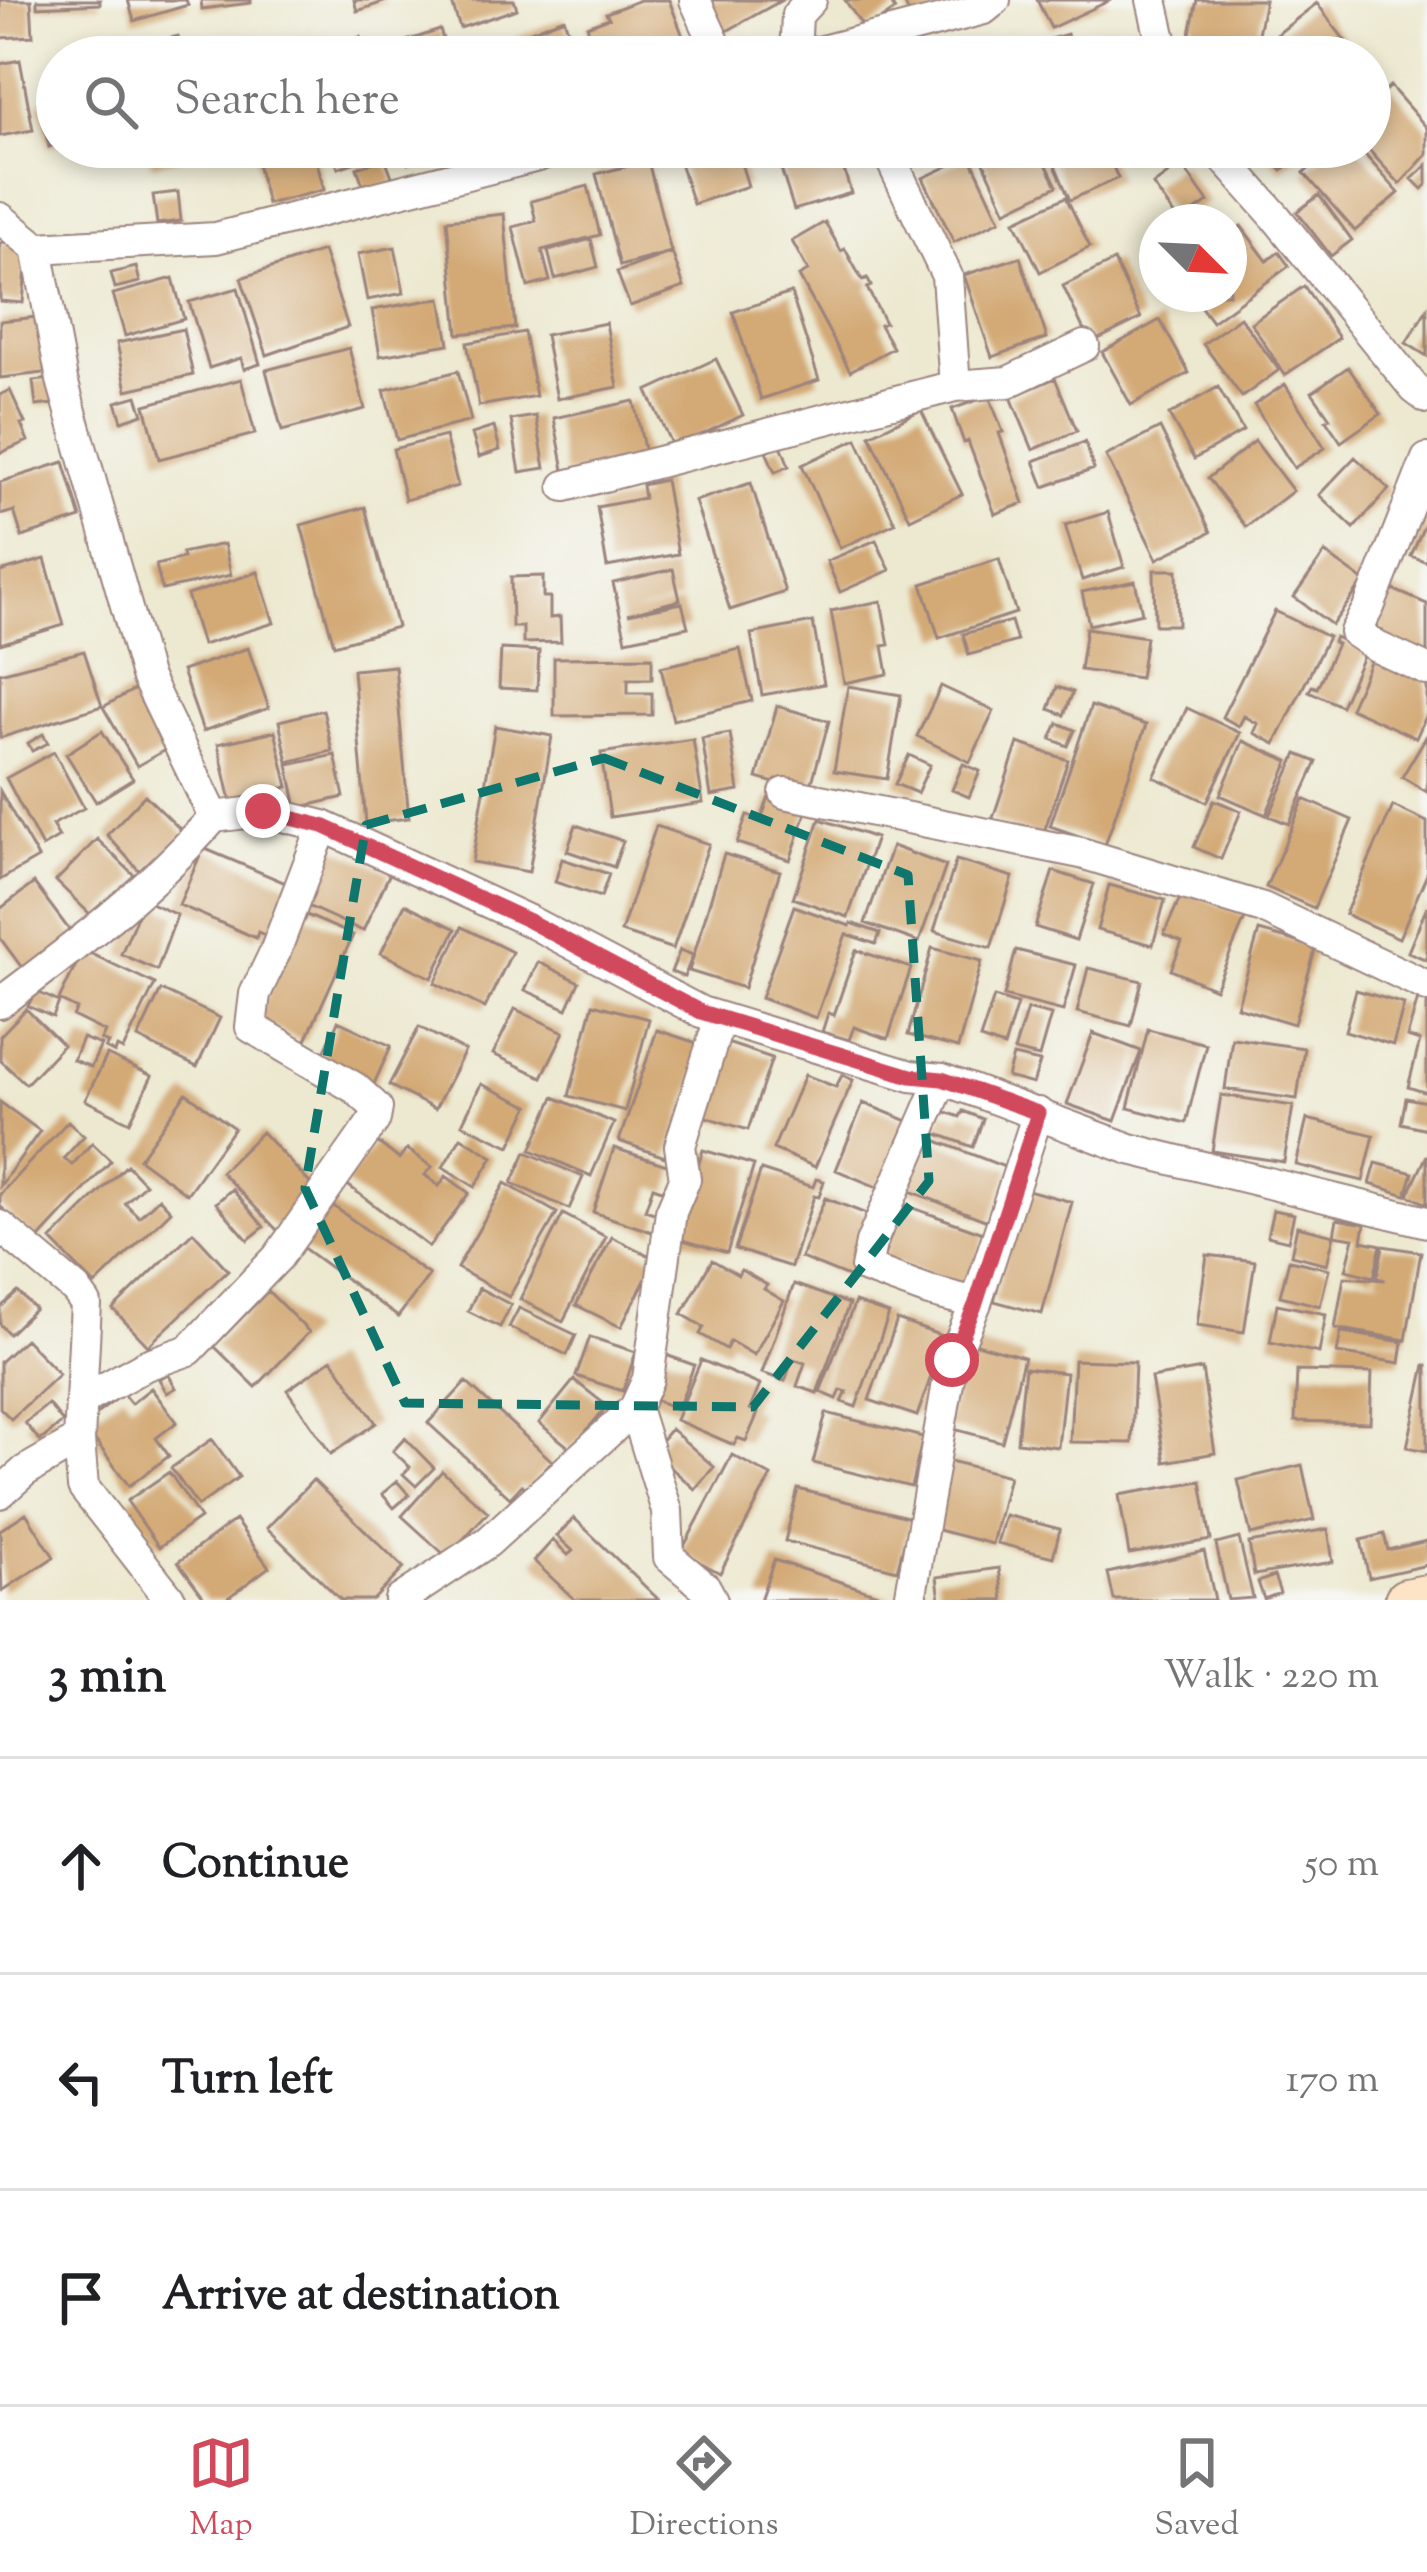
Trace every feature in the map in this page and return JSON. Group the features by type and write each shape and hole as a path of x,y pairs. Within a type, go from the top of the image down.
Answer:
{"street":[{"path":"694,0 711,36"},
{"path":"797,36 797,15 811,0"},
{"path":"896,36 984,9 995,0"},
{"path":"1152,0 1160,36"},
{"path":"37,248 216,238 494,168"},
{"path":"895,168 946,275 955,386"},
{"path":"1233,168 1427,398"},
{"path":"0,218 37,248 62,380 146,676 214,817"},
{"path":"565,485 955,386 1008,382 1084,346"},
{"path":"1427,459 1355,632 1427,670"},
{"path":"785,793 1081,854 1263,908 1427,986"},
{"path":"0,1003 177,859 214,817 263,811 323,826 529,921 701,1012 911,1076 942,1079 1130,1149 1427,1222"},
{"path":"81,1401 146,1365 189,1349 278,1257 376,1119 377,1108 355,1088 251,1027 255,994 323,826"},
{"path":"400,1600 488,1542 635,1408 648,1379 671,1212 685,1179 680,1146 720,1018"},
{"path":"942,1079 871,1243 866,1268 976,1303"},
{"path":"913,1600 952,1360 976,1303 1038,1113"},
{"path":"0,1226 76,1290 86,1304 79,1440 83,1487 171,1600"},
{"path":"635,1408 667,1511 669,1557 705,1587 712,1600"},
{"path":"0,1493 26,1471 79,1440"},
{"path":"1406,1600 1427,1596"}],"highlighted area":[{"path":"604,758 908,875 929,1181 753,1407 405,1403 305,1188 366,825"}],"building":[{"path":"0,0 31,0 33,36 0,38"},
{"path":"37,0 100,0 100,4 37,7"},
{"path":"128,0 186,0 188,5 134,21"},
{"path":"201,0 251,0 251,3 202,9"},
{"path":"354,0 387,0 387,1 357,11"},
{"path":"451,0 514,0 517,9 460,28"},
{"path":"640,0 669,0 683,36 591,36 587,26 609,18 606,13"},
{"path":"707,0 782,0 725,32"},
{"path":"845,0 889,0 895,10 865,30"},
{"path":"903,0 945,0 948,6 913,22"},
{"path":"1037,0 1111,0 1051,28"},
{"path":"1197,0 1265,0 1257,36 1189,36"},
{"path":"1317,3 1342,36 1275,36"},
{"path":"564,18 570,36 518,36"},
{"path":"20,60 33,130 0,136 0,64"},
{"path":"1391,87 1427,128 1427,154 1400,184 1385,168 1391,168"},
{"path":"1427,165 1427,184 1422,189 1412,179"},
{"path":"258,168 318,168 324,190 267,204"},
{"path":"357,168 389,168 394,182 366,193"},
{"path":"650,168 671,252 620,266 596,174"},
{"path":"682,168 742,168 748,186 693,204"},
{"path":"781,168 843,168 851,193 794,210"},
{"path":"944,168 976,168 1000,220 954,242 923,178"},
{"path":"987,168 1048,168 1057,186 1006,211"},
{"path":"1056,168 1113,168 1118,178 1070,200"},
{"path":"1176,168 1184,168 1208,202 1205,204 1166,204 1153,185"},
{"path":"1310,168 1377,168 1399,193 1355,231 1304,173"},
{"path":"588,186 600,235 542,250 550,281 528,287 513,227 536,221 531,201"},
{"path":"178,192 181,221 157,224 153,195"},
{"path":"1319,195 1352,240 1331,256 1297,212"},
{"path":"1066,197 1090,247 1040,272 1015,221"},
{"path":"504,214 515,328 458,334 447,220"},
{"path":"825,222 862,280 867,278 871,286 867,288 885,323 880,325 893,348 850,371 799,276 808,271 792,241"},
{"path":"1247,234 1267,261 1279,252 1289,266 1247,297"},
{"path":"591,239 598,267 555,279 548,251"},
{"path":"0,243 28,245 23,303 0,301"},
{"path":"395,247 404,293 367,300 358,254"},
{"path":"323,251 348,327 267,355 241,278"},
{"path":"672,252 684,287 630,306 617,272"},
{"path":"1020,257 1047,338 992,357 964,275"},
{"path":"1114,261 1141,318 1090,343 1063,286"},
{"path":"136,267 140,282 115,288 111,273"},
{"path":"173,278 184,319 125,336 113,294"},
{"path":"1304,286 1339,338 1285,375 1251,323"},
{"path":"238,288 260,364 244,369 241,358 209,368 189,302"},
{"path":"791,293 819,380 761,399 733,312"},
{"path":"441,298 449,344 380,356 372,310"},
{"path":"1427,309 1427,356 1406,343"},
{"path":"1204,312 1226,312 1212,322"},
{"path":"47,316 53,372 0,378 0,321"},
{"path":"1240,317 1279,370 1242,397 1203,344"},
{"path":"1160,320 1189,373 1131,405 1102,352"},
{"path":"606,323 618,387 557,399 545,335"},
{"path":"183,329 193,375 127,390 117,343"},
{"path":"524,332 536,396 479,406 467,343"},
{"path":"349,348 365,409 282,431 266,370"},
{"path":"716,359 743,415 673,448 647,391"},
{"path":"1348,367 1381,414 1341,442 1312,392"},
{"path":"458,371 471,421 397,440 384,390"},
{"path":"60,378 62,403 36,406 33,381"},
{"path":"1055,378 1077,431 1033,450 1011,397"},
{"path":"241,379 255,434 159,459 145,405"},
{"path":"1285,384 1325,448 1294,468 1254,405"},
{"path":"1218,387 1243,431 1194,459 1169,415"},
{"path":"10,390 28,441 0,453 0,395"},
{"path":"137,396 143,414 122,421 116,402"},
{"path":"989,396 1024,503 995,514 952,409"},
{"path":"634,401 646,458 565,475 554,418"},
{"path":"921,410 962,494 910,519 870,435"},
{"path":"536,416 545,468 520,472 511,420"},
{"path":"494,427 500,450 479,457 472,434"},
{"path":"1160,428 1211,532 1157,559 1106,456"},
{"path":"445,436 458,486 405,500 393,449"},
{"path":"857,439 895,523 840,548 802,465"},
{"path":"1255,441 1293,491 1246,527 1208,478"},
{"path":"1085,442 1094,469 1044,487 1034,461"},
{"path":"781,445 789,466 775,472 766,451"},
{"path":"1355,457 1389,489 1354,528 1319,495"},
{"path":"64,462 81,518 22,537 14,511 0,515 0,482"},
{"path":"665,480 678,554 607,567 597,507 644,498 642,485"},
{"path":"751,483 785,592 730,610 695,501"},
{"path":"365,507 397,627 334,645 301,525"},
{"path":"1108,512 1124,567 1082,580 1065,525"},
{"path":"1427,519 1427,562 1411,556"},
{"path":"876,540 890,570 840,592 827,561"},
{"path":"224,544 231,575 162,590 156,565 183,558 182,553"},
{"path":"1325,553 1364,581 1332,625 1294,597"},
{"path":"45,559 64,625 0,644 0,572"},
{"path":"999,559 1016,613 939,638 922,584"},
{"path":"673,569 680,600 628,614 682,603 688,627 626,640 613,583"},
{"path":"1154,570 1177,570 1178,625 1155,625"},
{"path":"258,572 274,623 202,645 187,595"},
{"path":"543,576 550,618 560,617 561,642 523,643 523,627 512,627 511,577"},
{"path":"1135,581 1142,613 1089,625 1082,592"},
{"path":"1392,589 1427,604 1427,664 1377,643 1382,630 1376,627"},
{"path":"881,601 889,645 883,646 888,674 844,683 831,611"},
{"path":"1275,611 1328,637 1275,744 1254,733 1258,724 1244,716 1239,726 1222,717"},
{"path":"1011,621 1017,641 969,655 963,634"},
{"path":"813,622 824,684 762,695 751,634"},
{"path":"1086,628 1146,637 1140,678 1080,670"},
{"path":"1335,637 1365,652 1341,706 1309,691 1312,686 1317,688 1337,644"},
{"path":"248,648 269,708 203,731 182,671"},
{"path":"501,649 539,651 537,690 499,688"},
{"path":"740,649 752,701 673,720 661,667"},
{"path":"84,651 102,706 0,738 0,673"},
{"path":"1373,656 1427,681 1427,714 1416,738 1350,708"},
{"path":"652,657 652,679 628,679 628,693 652,693 652,715 554,716 554,658"},
{"path":"395,666 409,818 366,823 353,670"},
{"path":"848,686 901,695 887,779 834,771"},
{"path":"941,686 994,711 970,762 917,736"},
{"path":"1057,687 1073,692 1064,715 1049,709"},
{"path":"137,688 170,747 137,766 103,707"},
{"path":"777,706 829,721 809,793 757,778"},
{"path":"1091,706 1146,725 1105,845 1050,826"},
{"path":"1187,708 1240,733 1207,802 1154,777"},
{"path":"323,710 332,751 288,762 279,721"},
{"path":"1058,723 1075,730 1068,746 1051,739"},
{"path":"495,726 552,736 529,872 472,862"},
{"path":"102,731 133,779 96,802 66,754"},
{"path":"275,731 288,787 231,801 218,744"},
{"path":"730,733 739,791 711,796 702,738"},
{"path":"43,734 48,743 32,751 28,743"},
{"path":"1427,735 1427,792 1402,777"},
{"path":"693,739 703,803 610,817 601,753"},
{"path":"1243,741 1289,761 1266,815 1220,795"},
{"path":"1018,743 1068,760 1042,838 992,821"},
{"path":"54,752 84,808 52,825 59,837 42,847 6,778"},
{"path":"1297,754 1317,762 1289,824 1269,816"},
{"path":"335,755 344,797 297,808 288,765"},
{"path":"909,755 930,765 917,793 895,784"},
{"path":"963,764 980,771 969,797 952,790"},
{"path":"0,791 38,858 0,880"},
{"path":"145,795 185,834 144,876 107,835"},
{"path":"769,797 807,810 790,860 737,843 747,815 761,820"},
{"path":"1304,799 1352,820 1314,908 1266,887"},
{"path":"1214,800 1241,811 1221,859 1194,847"},
{"path":"1393,806 1427,822 1427,874 1399,938 1345,914"},
{"path":"820,819 876,838 848,917 793,898"},
{"path":"576,825 623,841 614,867 567,851"},
{"path":"656,826 709,844 673,949 621,932"},
{"path":"97,839 137,878 96,920 56,881"},
{"path":"327,844 390,873 363,931 301,903"},
{"path":"892,846 946,866 919,942 865,923"},
{"path":"203,848 293,886 271,938 258,932 256,938 179,905"},
{"path":"724,854 780,871 744,988 689,971"},
{"path":"562,859 609,874 601,897 555,882"},
{"path":"956,860 1013,877 991,948 934,931"},
{"path":"1053,871 1094,884 1076,940 1035,927"},
{"path":"34,883 76,939 28,976 0,938 0,909"},
{"path":"1109,885 1165,900 1153,945 1097,930"},
{"path":"1184,889 1246,916 1215,989 1171,970 1182,942 1164,934"},
{"path":"144,900 177,915 157,970 121,954"},
{"path":"405,904 456,929 432,978 381,953"},
{"path":"794,906 880,933 876,944 846,934 816,1018 761,998"},
{"path":"1427,906 1427,960 1408,952"},
{"path":"304,914 353,935 305,1042 256,1021"},
{"path":"462,927 512,952 485,1008 435,983"},
{"path":"1259,931 1316,947 1294,1024 1237,1007"},
{"path":"932,948 982,961 958,1048 908,1035"},
{"path":"83,950 155,984 123,1050 117,1047 115,1053 101,1040 105,1032 73,1016 77,1009 59,1000"},
{"path":"680,950 693,955 684,977 671,972"},
{"path":"856,950 911,968 888,1039 854,1027 849,1040 822,1032 828,1013 834,1015"},
{"path":"1016,950 1076,965 1063,1011 1004,996"},
{"path":"538,962 579,982 567,1009 525,990"},
{"path":"1088,968 1142,981 1131,1026 1077,1012"},
{"path":"161,990 220,1018 197,1067 138,1038"},
{"path":"1356,990 1404,1004 1393,1045 1345,1031"},
{"path":"35,991 59,1002 53,1017 28,1006"},
{"path":"1419,995 1427,997 1427,1093 1408,1087 1420,1041 1407,1037"},
{"path":"994,997 1017,1004 1004,1047 980,1039"},
{"path":"593,1004 649,1019 625,1111 569,1096"},
{"path":"26,1009 63,1045 26,1084 0,1060 0,1036"},
{"path":"515,1009 564,1032 542,1077 493,1054"},
{"path":"1027,1009 1051,1015 1039,1057 1014,1051"},
{"path":"338,1021 391,1046 373,1086 320,1061"},
{"path":"419,1027 465,1051 435,1109 389,1085"},
{"path":"1148,1029 1206,1044 1186,1123 1128,1108"},
{"path":"657,1030 706,1046 668,1158 619,1141"},
{"path":"1093,1033 1141,1051 1115,1121 1067,1104"},
{"path":"82,1038 101,1045 91,1067 73,1060"},
{"path":"1232,1038 1304,1048 1297,1099 1225,1089"},
{"path":"721,1041 772,1058 748,1130 696,1114"},
{"path":"107,1055 152,1076 130,1122 85,1100"},
{"path":"1013,1056 1040,1062 1033,1084 1007,1077"},
{"path":"805,1075 836,1087 842,1075 853,1080 815,1167 773,1149"},
{"path":"481,1084 529,1106 510,1146 462,1124"},
{"path":"186,1093 234,1128 187,1194 139,1159"},
{"path":"1221,1095 1293,1106 1284,1162 1212,1151"},
{"path":"554,1097 614,1123 591,1176 531,1150"},
{"path":"1406,1098 1427,1102 1427,1129 1401,1123"},
{"path":"0,1102 40,1131 0,1186"},
{"path":"863,1103 918,1125 891,1193 836,1170"},
{"path":"943,1111 960,1117 963,1111 983,1119 973,1147 935,1133"},
{"path":"1307,1119 1374,1135 1363,1181 1296,1165"},
{"path":"68,1121 84,1136 64,1158 72,1165 92,1143 111,1161 37,1241 0,1206 0,1194"},
{"path":"262,1132 319,1193 279,1232 221,1172"},
{"path":"461,1137 493,1157 475,1187 443,1167"},
{"path":"927,1137 1010,1169 990,1222 907,1190"},
{"path":"376,1141 399,1159 407,1149 432,1167 425,1175 439,1186 446,1176 469,1193 429,1247 345,1183"},
{"path":"614,1148 676,1168 668,1192 653,1187 645,1210 660,1215 655,1233 593,1212"},
{"path":"703,1150 754,1165 727,1253 676,1238"},
{"path":"526,1152 583,1177 569,1209 512,1183"},
{"path":"1427,1155 1427,1204 1408,1195"},
{"path":"1376,1163 1413,1173 1406,1195 1370,1184"},
{"path":"127,1165 145,1184 125,1203 139,1217 159,1198 171,1211 95,1285 51,1240"},
{"path":"761,1170 813,1187 816,1179 824,1181 819,1197 814,1196 791,1267 735,1249"},
{"path":"505,1183 557,1213 509,1297 457,1268"},
{"path":"232,1189 264,1227 248,1240 216,1203"},
{"path":"1024,1189 1072,1202 1042,1314 994,1301"},
{"path":"825,1198 877,1218 853,1279 801,1258"},
{"path":"902,1204 986,1234 967,1289 883,1259"},
{"path":"332,1205 429,1275 398,1317 302,1247"},
{"path":"1273,1210 1294,1214 1288,1241 1267,1236"},
{"path":"563,1214 606,1237 563,1321 520,1299"},
{"path":"1337,1219 1365,1224 1362,1241 1381,1245 1374,1277 1346,1270 1354,1238 1334,1235"},
{"path":"1297,1226 1334,1235 1327,1264 1291,1255"},
{"path":"193,1232 228,1270 148,1346 113,1309"},
{"path":"612,1237 656,1259 621,1327 576,1305"},
{"path":"1383,1246 1421,1252 1406,1340 1335,1328 1344,1277 1385,1280 1377,1278"},
{"path":"1207,1255 1255,1261 1244,1332 1197,1325"},
{"path":"712,1260 738,1275 741,1270 784,1301 754,1355 730,1341 726,1349 700,1334 704,1327 682,1314"},
{"path":"1289,1260 1329,1269 1320,1306 1280,1296"},
{"path":"794,1284 849,1304 817,1393 797,1386 805,1363 793,1359 785,1381 762,1373"},
{"path":"479,1288 511,1305 500,1327 468,1311"},
{"path":"268,1291 309,1332 256,1387 214,1346"},
{"path":"18,1292 35,1309 9,1334 0,1324 0,1308"},
{"path":"855,1302 889,1314 856,1407 842,1402 847,1392 841,1390 837,1399 820,1392"},
{"path":"1277,1304 1326,1314 1319,1353 1270,1342"},
{"path":"519,1308 576,1335 567,1355 509,1327"},
{"path":"897,1320 945,1337 917,1416 869,1400"},
{"path":"1341,1332 1403,1342 1400,1363 1337,1353"},
{"path":"590,1337 636,1352 623,1391 576,1376"},
{"path":"25,1339 59,1374 11,1419 0,1408 0,1362"},
{"path":"969,1342 1024,1357 1002,1442 946,1427"},
{"path":"663,1354 694,1365 678,1409 647,1397"},
{"path":"332,1359 376,1423 331,1454 287,1390"},
{"path":"701,1360 760,1385 750,1409 758,1413 746,1441 738,1438 734,1445 676,1420"},
{"path":"1074,1360 1135,1362 1132,1443 1070,1442"},
{"path":"1427,1365 1427,1451 1407,1447"},
{"path":"1025,1368 1066,1373 1058,1447 1017,1442"},
{"path":"1202,1369 1215,1453 1165,1462 1151,1378"},
{"path":"1297,1371 1372,1373 1370,1423 1295,1421"},
{"path":"168,1374 176,1388 167,1393 159,1379"},
{"path":"574,1380 607,1406 571,1449 539,1423"},
{"path":"466,1382 552,1461 527,1489 522,1485 510,1498 428,1423"},
{"path":"151,1388 177,1422 156,1438 169,1456 129,1486 83,1424 123,1394 131,1404"},
{"path":"48,1404 63,1422 40,1441 25,1423"},
{"path":"826,1413 923,1437 911,1487 813,1463"},
{"path":"671,1429 714,1467 695,1489 652,1451"},
{"path":"405,1438 434,1468 416,1486 403,1474 410,1467 393,1451"},
{"path":"212,1439 239,1477 198,1506 171,1468"},
{"path":"732,1455 771,1476 720,1573 681,1552"},
{"path":"950,1461 1009,1476 992,1544 934,1529"},
{"path":"1302,1465 1314,1520 1251,1535 1238,1480"},
{"path":"442,1471 488,1512 447,1557 402,1516"},
{"path":"169,1472 200,1518 159,1547 127,1501"},
{"path":"313,1480 404,1568 373,1600 341,1600 267,1528"},
{"path":"397,1481 409,1495 394,1508 382,1494"},
{"path":"1201,1481 1211,1540 1129,1554 1119,1495"},
{"path":"798,1489 911,1518 897,1570 785,1541"},
{"path":"26,1513 54,1557 2,1591 0,1530"},
{"path":"1005,1515 1060,1529 1053,1557 997,1543"},
{"path":"574,1518 659,1600 575,1600 534,1561 553,1540 568,1555 573,1551 557,1536"},
{"path":"235,1520 269,1567 225,1600 206,1600 178,1562"},
{"path":"1328,1529 1333,1562 1254,1575 1249,1543"},
{"path":"1384,1534 1388,1550 1427,1541 1427,1565 1369,1578 1361,1540"},
{"path":"1239,1538 1253,1598 1228,1600 1216,1544"},
{"path":"1204,1551 1215,1600 1114,1600 1108,1573"},
{"path":"774,1560 893,1599 893,1600 760,1600"},
{"path":"999,1568 1003,1600 940,1600 937,1577"},
{"path":"1274,1576 1280,1593 1264,1599 1258,1582"}],"route":[{"path":"263,811 323,826 529,921 701,1012 911,1076 942,1079 1038,1113 976,1303 952,1360"}]}
